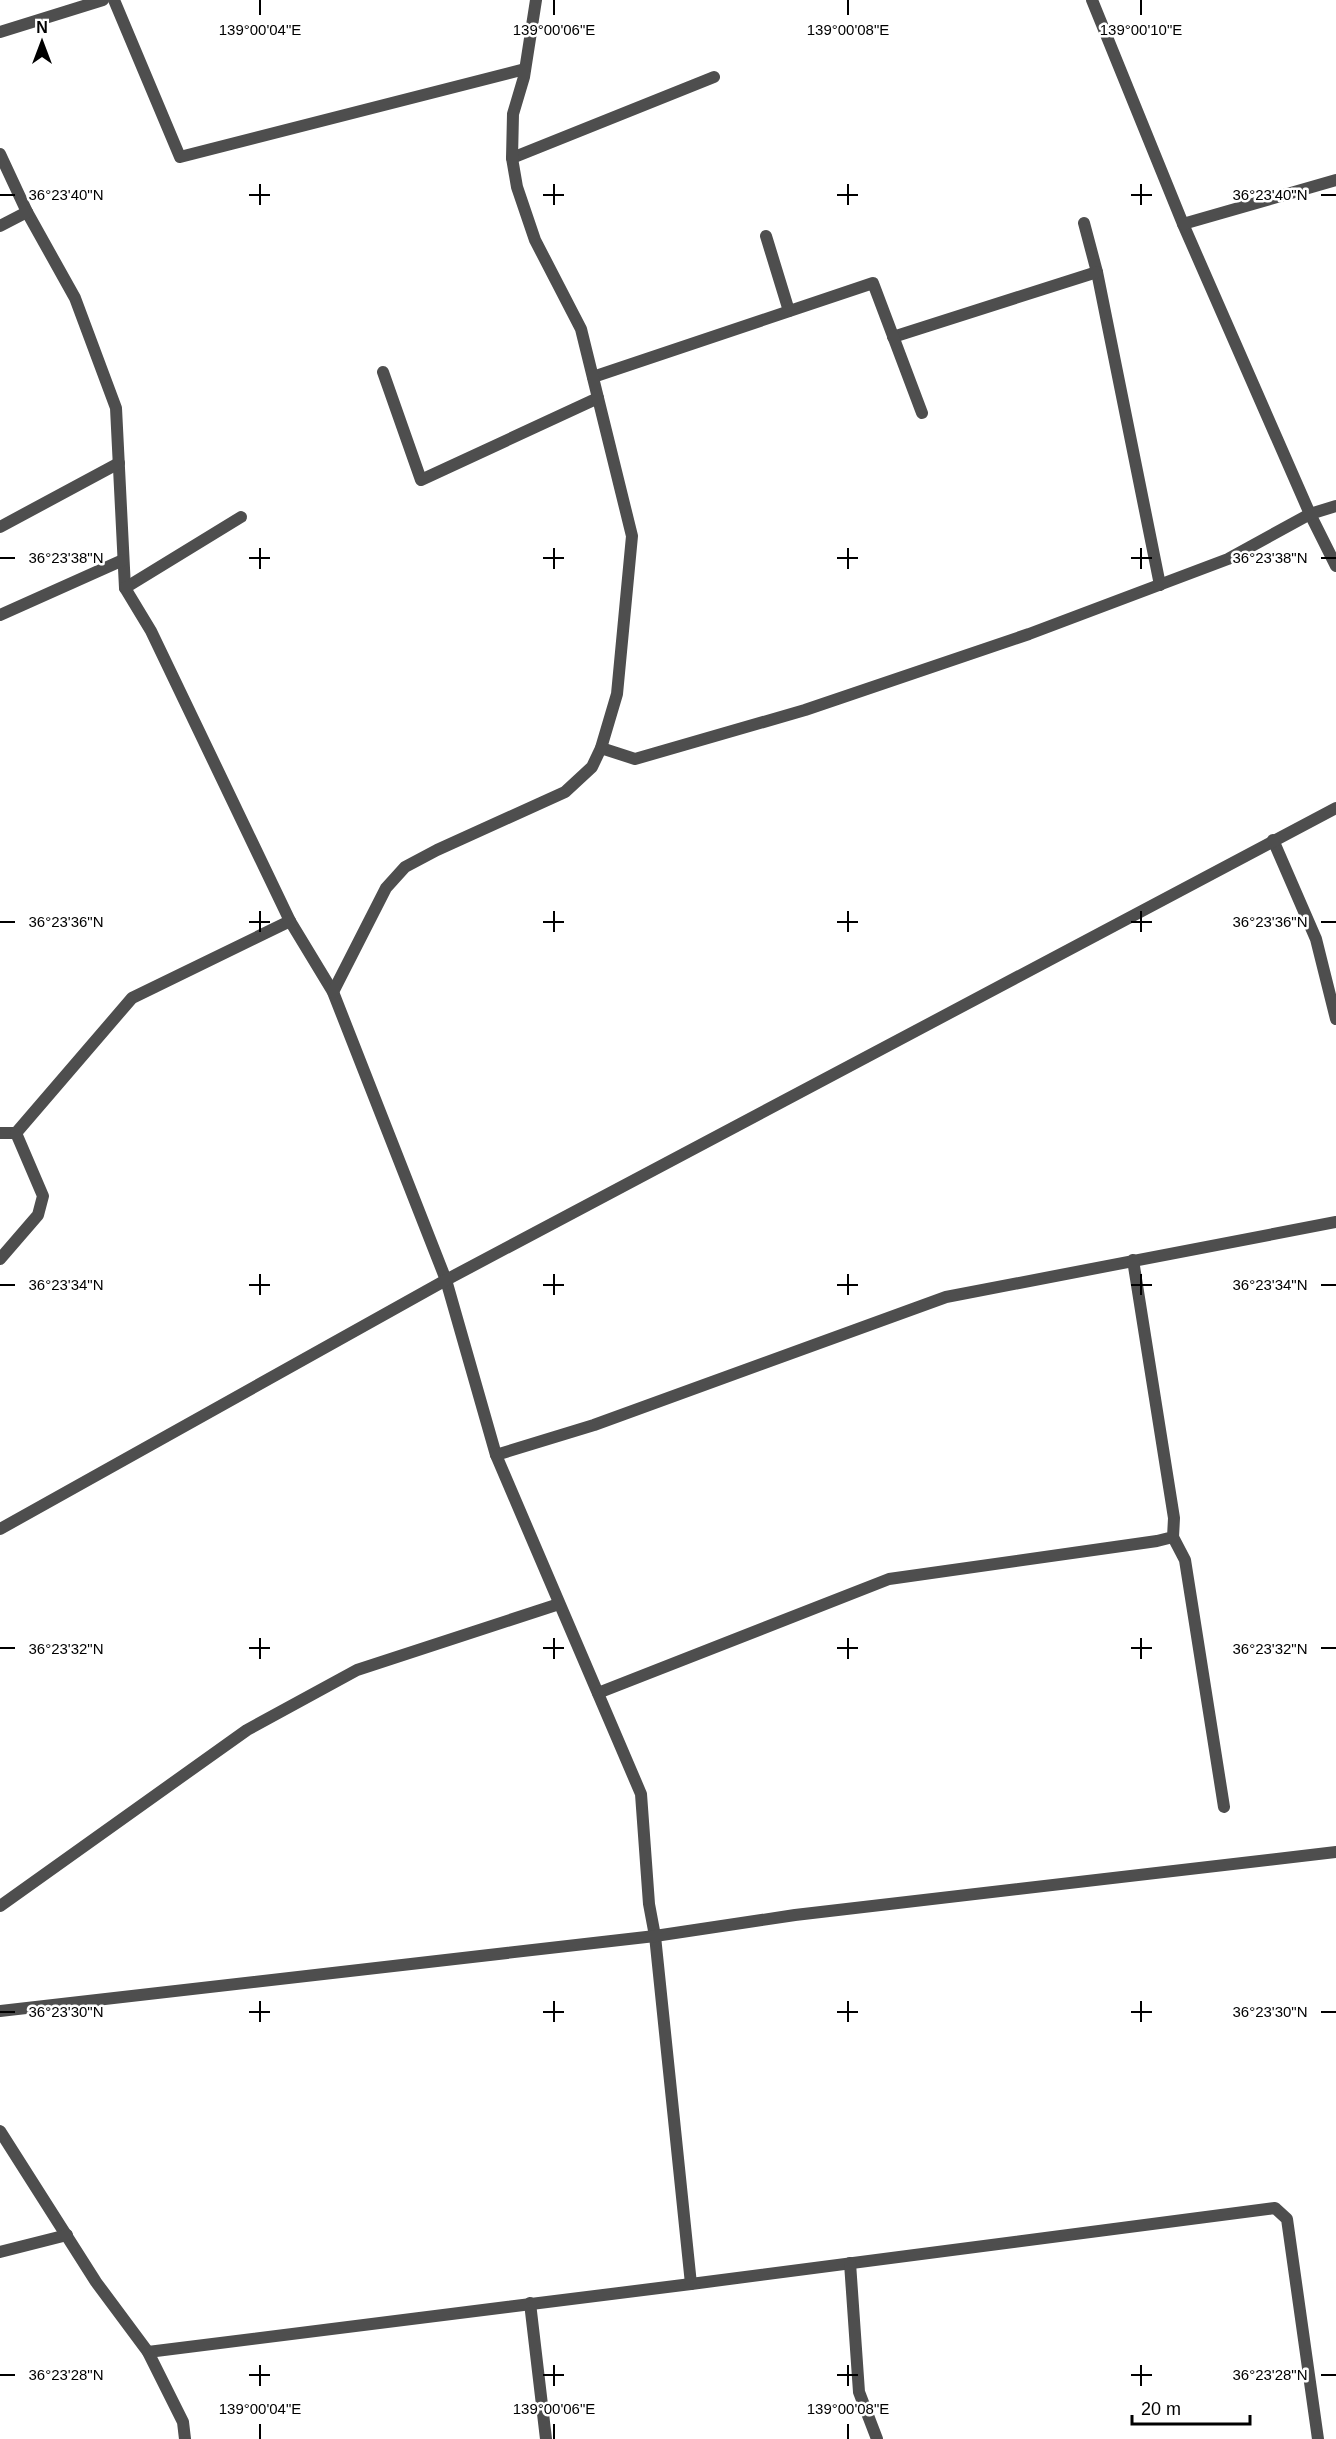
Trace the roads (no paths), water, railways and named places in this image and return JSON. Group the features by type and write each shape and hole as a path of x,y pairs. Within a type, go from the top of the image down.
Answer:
{"street":[{"path":"0,32 103,0"},
{"path":"114,0 180,157 525,69"},
{"path":"333,992 386,888 405,867 437,850 565,792 592,767 601,748 617,694 632,536 581,329 535,240 518,187 512,158 513,114 525,69 536,0"},
{"path":"1092,0 1183,224 1310,514 1336,566"},
{"path":"512,158 714,77"},
{"path":"0,154 27,212 75,298 116,408 125,588 152,631 290,921 333,992 446,1280 496,1455 641,1794 649,1904 655,1936 691,2284"},
{"path":"1183,224 1336,180"},
{"path":"0,226 27,212"},
{"path":"1084,223 1160,585"},
{"path":"766,236 789,312"},
{"path":"893,337 1096,272"},
{"path":"592,377 873,283 922,413"},
{"path":"383,372 421,480 598,399"},
{"path":"0,527 119,463"},
{"path":"601,748 635,759 805,710 1029,634 1228,559 1310,514 1336,506"},
{"path":"125,588 241,517"},
{"path":"0,615 123,560"},
{"path":"0,1529 446,1280 1336,808"},
{"path":"1273,840 1316,939 1336,1019"},
{"path":"0,1133 16,1133 132,998 290,921"},
{"path":"0,1259 38,1215 43,1196 16,1133"},
{"path":"496,1455 594,1425 946,1297 1336,1222"},
{"path":"1133,1260 1174,1518 1173,1537 1185,1560 1224,1807"},
{"path":"598,1693 889,1579 1173,1537"},
{"path":"0,1906 247,1730 357,1670 559,1604"},
{"path":"0,2011 655,1936 795,1915 1336,1852"},
{"path":"0,2131 96,2282 148,2352 183,2422 185,2439"},
{"path":"148,2352 1275,2208 1287,2219 1318,2439"},
{"path":"0,2252 67,2235"},
{"path":"850,2263 859,2392 877,2439"},
{"path":"530,2303 546,2439"}]}
